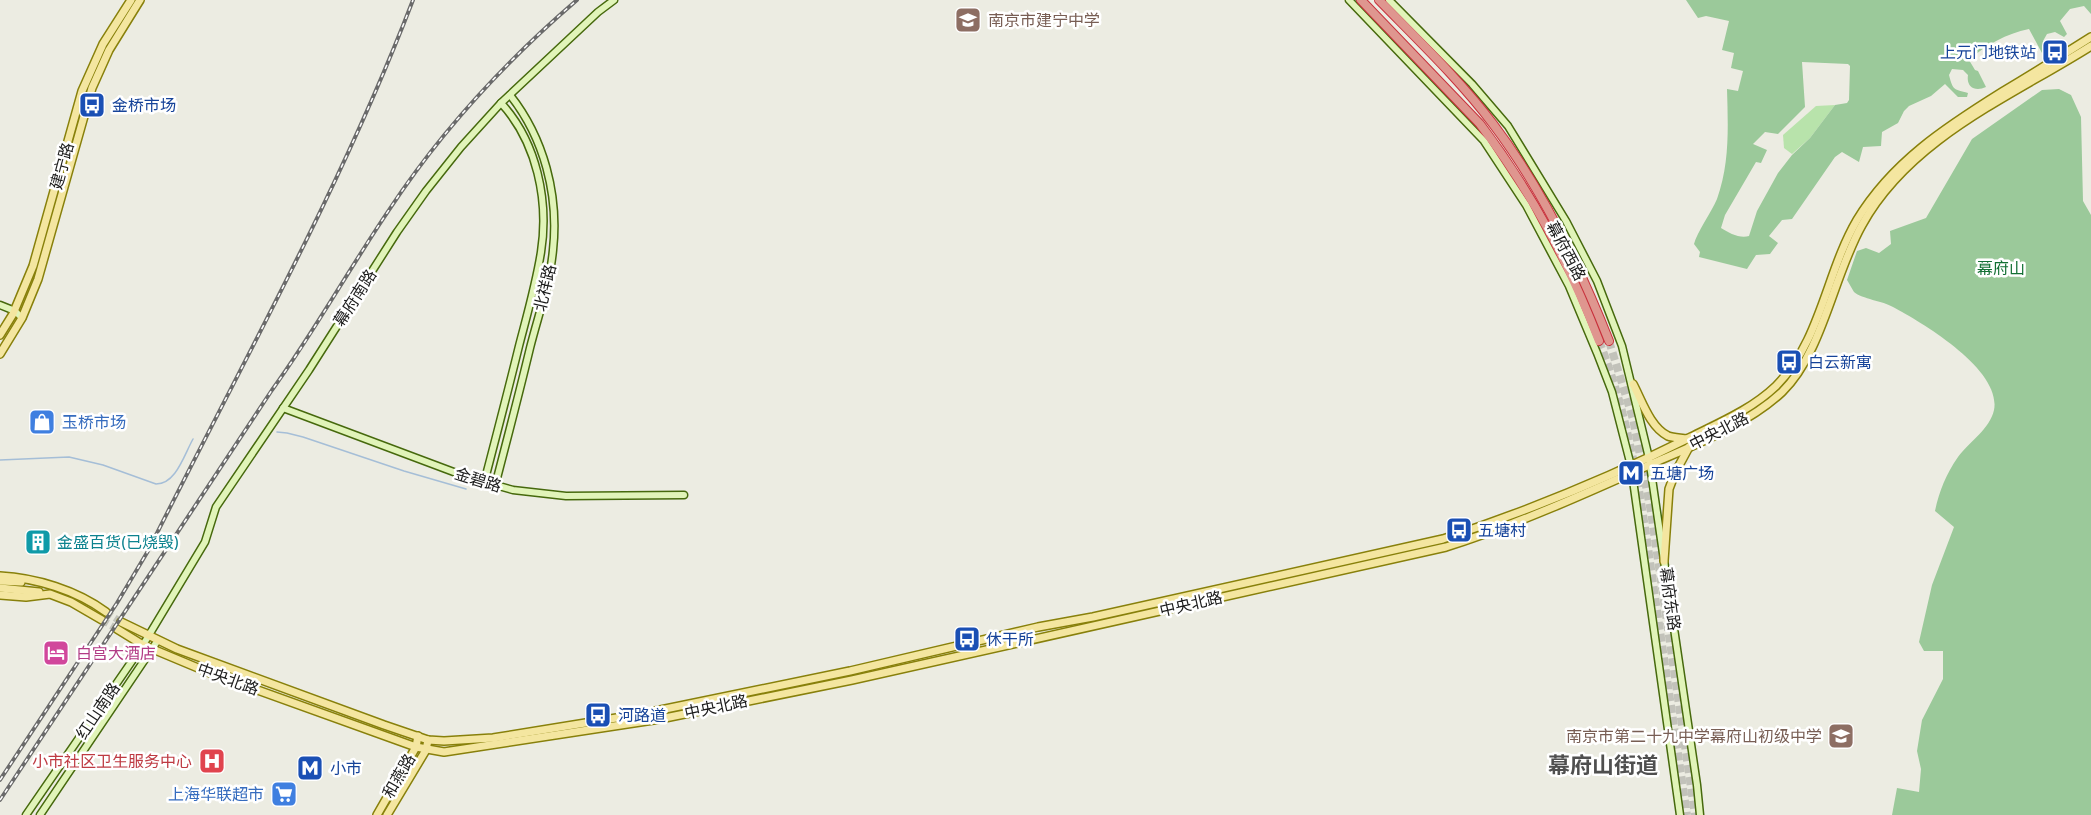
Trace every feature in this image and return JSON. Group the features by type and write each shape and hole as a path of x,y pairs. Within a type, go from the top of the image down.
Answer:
{"highway":[{"name":"幕府西路","path":"1362,0 1480,124 1494,143 1543,219 1563,256 1599,341"},
{"name":"幕府西路","path":"1379,0 1439,62 1493,123 1528,175 1570,251 1609,341"}],"main road":[{"name":"建宁路","path":"0,335 15,311 33,267 82,91 103,44 131,0"},
{"name":"建宁路","path":"0,354 32,294 48,248 92,88 109,50 140,0"},
{"name":"中央北路","path":"1688,443 1750,407 1767,394 1789,370 1811,332 1831,277 1857,221 1879,189 1909,156 1959,118 2091,37"},
{"name":"中央北路","path":"1631,470 1443,539 1038,627 850,671 640,714 493,738 428,740 119,626 143,645 210,673 416,747 444,752 660,719 863,677 1425,552 1500,530 1631,470 1688,443 1754,413 1770,403 1790,382 1808,355 1849,249 1884,192 1930,146 2091,46"},
{"path":"1633,384 1648,414 1662,431 1688,443 1669,489 1664,561"},
{"path":"3,583 27,579 102,620"},
{"path":"3,583 73,593 106,612"},
{"path":"0,595 26,597 50,590"},
{"name":"和燕路","path":"377,815 416,747 418,736"},
{"name":"和燕路","path":"387,815 426,750 428,740"}],"street":[{"name":"幕府南路","path":"148,636 205,542 216,507 426,191 461,147 501,103 590,19 614,0"},
{"name":"幕府西路","path":"1349,0 1484,141 1526,205 1569,286 1612,392 1631,470 1646,573"},
{"name":"幕府西路","path":"1389,0 1472,84 1508,126 1566,221 1597,281 1622,346 1633,384"},
{"name":"北祥路","path":"495,486 553,252 555,222 553,196 545,165 532,130 521,109 510,95"},
{"name":"北祥路","path":"484,483 541,252 543,221 542,196 536,166 524,135 513,116 501,103"},
{"path":"524,135 526,129 532,130"},
{"path":"0,305 15,311 21,318"},
{"name":"幕府东路","path":"1633,384 1650,461 1700,815"},
{"name":"金碧路","path":"282,408 495,486 543,495 684,495"},
{"path":"496,440 499,446 506,443"},
{"name":"幕府东路","path":"1646,573 1680,815"},
{"name":"红山南路","path":"26,815 148,636"},
{"path":"40,815 158,640"}],"green space":[{"path":"1686,0 2091,0 2091,14 2084,6 2070,9 2060,21 2067,34 2064,37 2055,32 2047,34 2043,41 2047,49 2042,53 2029,29 1997,40 1969,60 1986,87 1975,89 1968,83 1968,75 1963,70 1952,69 1949,75 1953,87 1968,93 1967,97 1958,97 1945,84 1931,96 1909,106 1898,123 1882,132 1881,146 1863,147 1859,162 1842,152 1835,157 1792,219 1782,220 1769,236 1778,243 1770,254 1756,255 1747,269 1699,257 1700,252 1694,244 1717,199 1724,172 1728,117 1727,89 1738,91 1743,71 1731,68 1734,53 1722,50 1729,21 1706,16 1698,18","holes":["1802,62 1848,64 1850,66 1849,100 1847,103 1835,105 1810,138 1792,155 1778,173 1757,211 1749,236 1738,236 1721,228 1725,215 1756,162 1761,163 1767,150 1753,144 1765,132 1778,134 1805,107"]},
{"name":"幕府山","path":"2059,89 2071,95 2081,117 2083,201 2091,215 2091,815 1892,815 1897,788 1919,792 1921,769 1917,751 1922,720 1943,679 1943,651 1924,651 1919,642 1932,585 1954,527 1935,511 1944,483 1954,463 1992,417 1993,395 1986,379 1958,350 1923,324 1893,307 1854,292 1847,280 1857,251 1866,248 1879,253 1891,244 1890,231 1926,218 1972,139 2042,90"},
{"path":"1835,105 1810,138 1792,154 1784,148 1783,135 1816,106"}],"waterway":[{"path":"277,432 303,437 466,489"},
{"path":"0,460 69,457 103,465 156,484 163,483 174,474 193,439"}],"tunnel":[{"path":"1599,341 1619,402 1634,464 1687,815"},
{"path":"1609,341 1633,419 1651,512 1695,815"},
{"path":"106,612 121,622"},
{"path":"102,620 117,629"}],"railway":[{"path":"0,780 117,603 148,551 321,210 354,141 413,0"},
{"path":"0,800 409,181 430,152 500,72 577,0"}],"place":[{"name":"南京市建宁中学","path":"968,20"},
{"name":"上元门地铁站","path":"2055,52"},
{"name":"金桥市场","path":"92,105"},
{"name":"白云新寓","path":"1789,362"},
{"name":"玉桥市场","path":"42,422"},
{"name":"五塘广场","path":"1631,473"},
{"name":"五塘村","path":"1459,530"},
{"name":"金盛百货(已烧毁)","path":"38,542"},
{"name":"休干所","path":"967,639"},
{"name":"白宫大酒店","path":"56,653"},
{"name":"河路道","path":"598,715"},
{"name":"南京市第二十九中学幕府山初级中学","path":"1841,736"},
{"name":"小市社区卫生服务中心","path":"212,761"},
{"name":"小市","path":"310,768"},
{"name":"上海华联超市","path":"284,794"}],"district":[{"name":"幕府山街道","path":"1603,765"}]}
